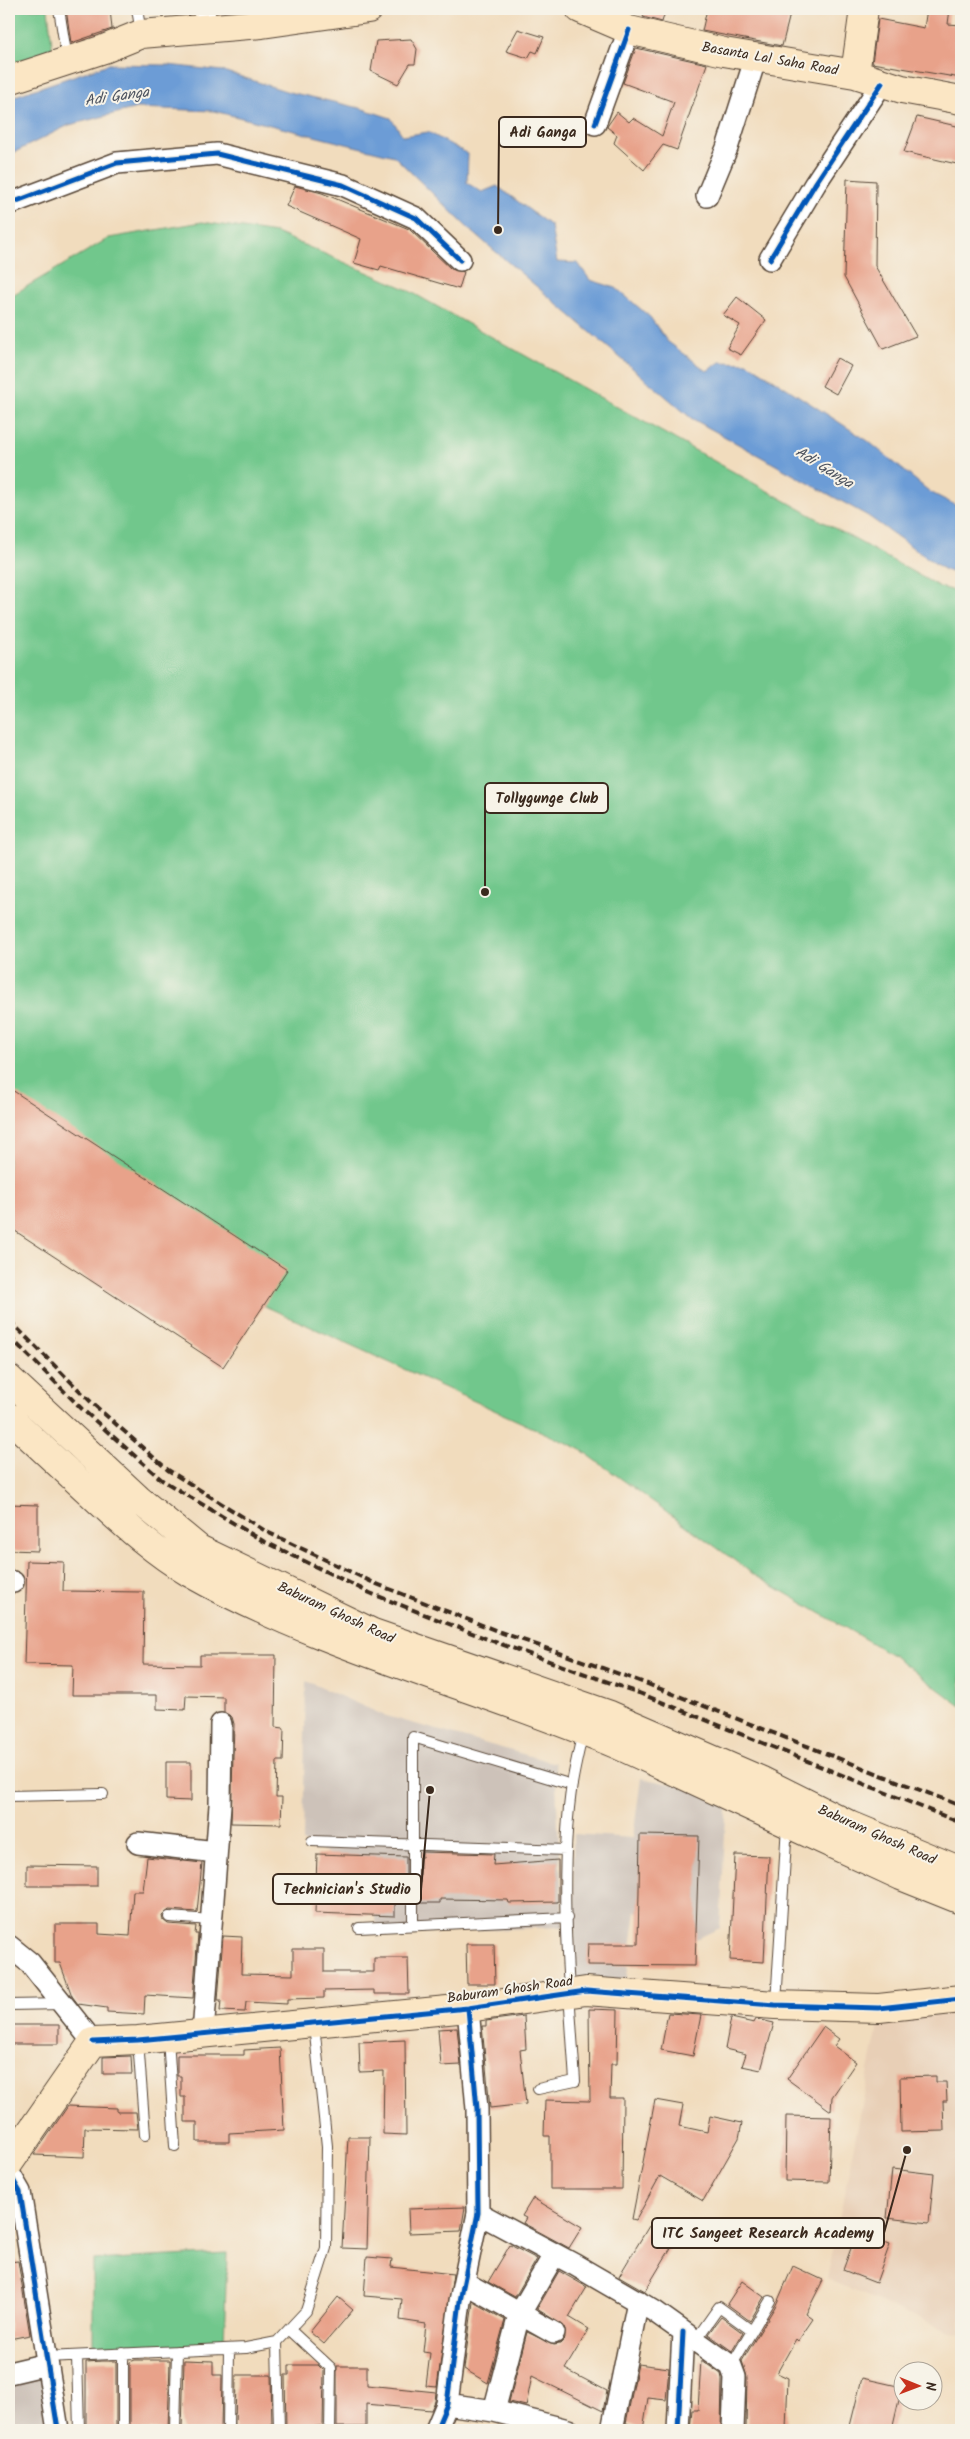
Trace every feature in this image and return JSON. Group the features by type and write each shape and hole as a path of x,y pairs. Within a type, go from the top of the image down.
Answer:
{"main road":[{"path":"9,80 104,49 139,21 205,18 262,24 329,12 368,9"},
{"name":"Basanta Lal Saha Road","path":"580,9 629,30 756,57 855,74 902,89 961,100"},
{"path":"855,74 864,9"},
{"name":"Baburam Ghosh Road","path":"9,1379 138,1499 199,1549 373,1633 610,1715 760,1780 850,1825 961,1871"},
{"name":"Baburam Ghosh Road","path":"9,1418 134,1533 189,1572 271,1613 395,1664 583,1730 901,1876 961,1900"},
{"name":"Baburam Ghosh Road","path":"93,2042 138,2040 468,2008 586,1991 776,2005 879,2008 961,1999"},
{"path":"9,2163 93,2042"}],"street":[{"path":"595,124 629,30"},
{"path":"707,196 727,148 756,57"},
{"path":"770,259 815,184 882,83"},
{"path":"9,204 117,163 217,154 343,185 416,218 460,260"},
{"path":"203,2034 216,1852 221,1724"},
{"path":"138,1843 216,1852"},
{"path":"9,1946 30,1964 93,2042"},
{"path":"436,2430 447,2404 460,2301 478,2213 477,2109 468,2008"},
{"path":"9,2173 20,2192 58,2430"},
{"path":"478,2213 638,2301 731,2366 735,2377 734,2430"},
{"path":"494,2412 519,2315 554,2255"},
{"path":"465,2283 554,2333"},
{"path":"612,2430 638,2301"},
{"path":"678,2430 689,2337"},
{"path":"9,2373 47,2361"},
{"path":"447,2404 494,2412 568,2430"}],"lane":[{"path":"59,9 67,60"},
{"path":"538,2089 575,2081 569,1994 566,1850 572,1784 583,1730"},
{"path":"413,1926 413,1737 572,1784"},
{"path":"9,1796 103,1794"},
{"path":"776,2005 787,1824"},
{"path":"312,1841 566,1850"},
{"path":"169,1917 211,1920"},
{"path":"359,1928 567,1918"},
{"path":"9,2005 64,2004"},
{"path":"47,2361 77,2356 229,2349 277,2342 306,2311 326,2248 327,2146 314,2023"},
{"path":"168,2037 175,2146"},
{"path":"138,2040 146,2135"},
{"path":"731,2366 770,2301"},
{"path":"689,2337 719,2307 752,2331"},
{"path":"289,2329 331,2368 330,2430"},
{"path":"277,2342 279,2430"},
{"path":"228,2430 229,2349"},
{"path":"176,2430 177,2351"},
{"path":"123,2353 123,2430"},
{"path":"77,2356 79,2430"}],"shaded area":[{"path":"306,1681 383,1715 555,1763 563,1927 376,1934 372,1874 303,1842"},
{"path":"641,1778 727,1796 720,1928 696,1939 636,1911 625,1990 575,1989 573,1834 633,1838"},
{"path":"961,2013 961,2332 954,2333 827,2279 879,2021"},
{"path":"44,2370 53,2430 9,2430 9,2378"}],"green space":[{"path":"9,9 48,9 53,54 15,62 9,66"},
{"path":"202,222 276,233 404,288 940,587 961,593 961,1706 894,1656 756,1576 580,1449 9,1190 9,297 109,238"},
{"path":"227,2253 224,2344 93,2352 93,2260"}],"water":[{"path":"109,64 168,65 223,71 289,92 360,108 391,118 403,136 428,132 468,154 467,183 482,192 497,186 551,226 557,262 578,263 590,280 616,288 650,317 667,341 707,371 720,362 748,363 868,441 930,492 961,508 961,576 943,569 868,516 691,418 469,229 394,156 214,111 137,108 69,125 9,155 9,98"}],"building":[{"path":"66,9 110,9 112,29 71,43"},
{"path":"646,9 666,9 662,22 643,17"},
{"path":"707,9 771,9 790,14 782,46 702,31"},
{"path":"927,9 950,9 948,24 961,25 961,78 872,63 878,19 924,28"},
{"path":"518,29 544,37 537,53 532,51 528,58 506,51"},
{"path":"411,39 417,49 415,64 410,64 398,84 371,71 376,41"},
{"path":"636,48 707,64 677,150 663,145 644,170 614,143 617,135 607,127 617,112 629,122 633,118 662,136 674,102 623,83"},
{"path":"917,117 961,127 961,165 904,152"},
{"path":"847,179 876,181 875,266 916,336 883,349 844,277"},
{"path":"295,186 322,193 409,229 451,269 464,272 459,289 381,266 379,270 354,263 361,239 286,206"},
{"path":"737,297 766,320 741,355 727,348 740,325 723,315"},
{"path":"837,358 851,366 836,394 822,386"},
{"path":"9,1088 287,1270 223,1367 9,1227"},
{"path":"9,1504 38,1505 38,1551 9,1550"},
{"path":"27,1561 64,1562 63,1591 144,1592 143,1664 200,1665 200,1655 276,1655 275,1727 284,1728 283,1761 277,1761 276,1797 282,1797 281,1824 231,1823 234,1724 232,1717 224,1712 224,1697 186,1696 185,1710 157,1709 157,1695 72,1695 73,1665 24,1664"},
{"path":"166,1762 191,1762 191,1801 166,1800"},
{"path":"640,1835 699,1836 695,1966 587,1965 588,1944 638,1944"},
{"path":"422,1852 494,1854 493,1865 558,1860 558,1902 509,1903 508,1900 440,1899 440,1903 420,1903 420,1857 422,1857"},
{"path":"317,1854 406,1857 406,1902 395,1902 395,1916 315,1913"},
{"path":"735,1855 769,1856 764,1962 730,1960"},
{"path":"147,1857 202,1863 197,1912 169,1910 162,1916 163,1920 168,1924 196,1926 195,1934 198,1934 193,1998 145,1995 144,2014 107,2012 107,2008 78,2004 72,1996 60,1963 55,1963 55,1924 99,1924 99,1934 130,1936 133,1891 143,1891"},
{"path":"27,1865 97,1866 97,1886 27,1886"},
{"path":"223,1936 242,1937 241,1974 293,1975 293,1949 324,1949 324,1972 374,1972 374,1958 408,1958 409,1994 374,1994 374,1990 324,1991 324,1998 287,1999 287,2004 246,2002 245,2012 220,2011 221,2000 218,2000"},
{"path":"466,1944 494,1944 495,1984 467,1984"},
{"path":"589,2009 618,2010 617,2064 611,2064 610,2098 623,2098 622,2189 550,2189 550,2136 544,2136 545,2100 590,2101"},
{"path":"668,2013 701,2015 693,2056 661,2050"},
{"path":"524,2016 526,2049 520,2050 526,2104 490,2108 482,2026 486,2026 486,2021"},
{"path":"731,2018 754,2023 756,2019 774,2023 761,2070 742,2066 746,2054 725,2049"},
{"path":"9,2025 59,2025 59,2044 9,2044"},
{"path":"823,2027 839,2039 834,2046 856,2062 832,2097 831,2111 787,2079"},
{"path":"457,2028 461,2065 441,2066 438,2029"},
{"path":"405,2040 406,2135 383,2134 384,2071 360,2072 359,2042"},
{"path":"280,2048 284,2130 229,2133 229,2142 197,2142 197,2122 185,2122 185,2097 181,2097 181,2076 177,2076 177,2055 244,2055 244,2050"},
{"path":"131,2056 132,2074 103,2074 103,2057"},
{"path":"936,2076 936,2082 946,2082 947,2101 943,2101 944,2131 901,2132 900,2077"},
{"path":"655,2100 683,2105 679,2126 707,2132 710,2116 742,2123 739,2138 703,2201 660,2176 636,2220 632,2219"},
{"path":"68,2106 117,2108 117,2112 136,2112 138,2129 85,2128 84,2157 34,2155"},
{"path":"786,2116 831,2117 829,2182 785,2181"},
{"path":"348,2137 370,2137 367,2249 342,2248"},
{"path":"892,2169 934,2174 929,2223 887,2218"},
{"path":"533,2198 582,2227 569,2248 523,2223 526,2218 522,2216"},
{"path":"465,2207 461,2231 409,2233 408,2209"},
{"path":"649,2226 675,2241 645,2291 619,2276"},
{"path":"857,2232 890,2244 876,2283 843,2270"},
{"path":"510,2245 537,2259 515,2297 488,2282"},
{"path":"367,2257 392,2259 391,2267 453,2274 437,2387 426,2386 430,2353 423,2352 426,2324 400,2320 402,2299 364,2296"},
{"path":"18,2261 30,2335 9,2339 9,2262"},
{"path":"793,2266 823,2280 806,2314 813,2319 798,2341 796,2339 777,2373 788,2378 786,2430 746,2430 747,2377 742,2361 776,2305"},
{"path":"559,2271 587,2287 569,2317 589,2329 565,2369 607,2391 603,2411 532,2376 526,2406 509,2402 527,2332 554,2345 560,2344 565,2339 564,2326 537,2309"},
{"path":"742,2281 764,2297 750,2321 727,2304"},
{"path":"338,2297 353,2310 324,2344 310,2332"},
{"path":"473,2302 505,2320 488,2383 464,2369"},
{"path":"721,2317 743,2333 732,2351 708,2334"},
{"path":"135,2360 170,2360 168,2430 130,2430 130,2362"},
{"path":"184,2360 213,2361 213,2375 222,2375 221,2430 182,2430"},
{"path":"701,2360 721,2374 721,2430 690,2430 692,2410 698,2410"},
{"path":"116,2361 116,2430 86,2430 86,2362"},
{"path":"638,2364 669,2368 666,2400 648,2398 643,2430 626,2423"},
{"path":"289,2365 318,2365 324,2371 323,2426 286,2428 285,2375 289,2375"},
{"path":"337,2366 367,2366 367,2385 436,2392 435,2401 431,2410 366,2404 366,2427 337,2427"},
{"path":"236,2375 271,2375 272,2428 235,2430"},
{"path":"862,2378 892,2385 892,2412 896,2412 892,2430 849,2430"}],"railway":[{"path":"9,1320 92,1403 168,1470 267,1532 374,1583 500,1632 645,1683 961,1806"},
{"path":"9,1336 82,1409 162,1480 263,1541 370,1593 495,1642 639,1693 961,1823"}],"cycle path":[{"path":"595,124 629,30"},
{"path":"770,259 815,184 882,83"},
{"path":"9,204 117,163 217,154 343,185 416,218 460,260"},
{"path":"93,2042 138,2040 468,2008 586,1991 775,2005 879,2008 961,1999"},
{"path":"436,2430 447,2404 460,2301 478,2213 477,2109 468,2008"},
{"path":"9,2173 20,2192 58,2430"},
{"path":"678,2430 683,2332"}],"place":[{"name":"Adi Ganga","path":"498,230"},
{"name":"Tollygunge Club","path":"485,892"},
{"name":"Technician's Studio","path":"430,1790"},
{"name":"ITC Sangeet Research Academy","path":"907,2150"}]}
